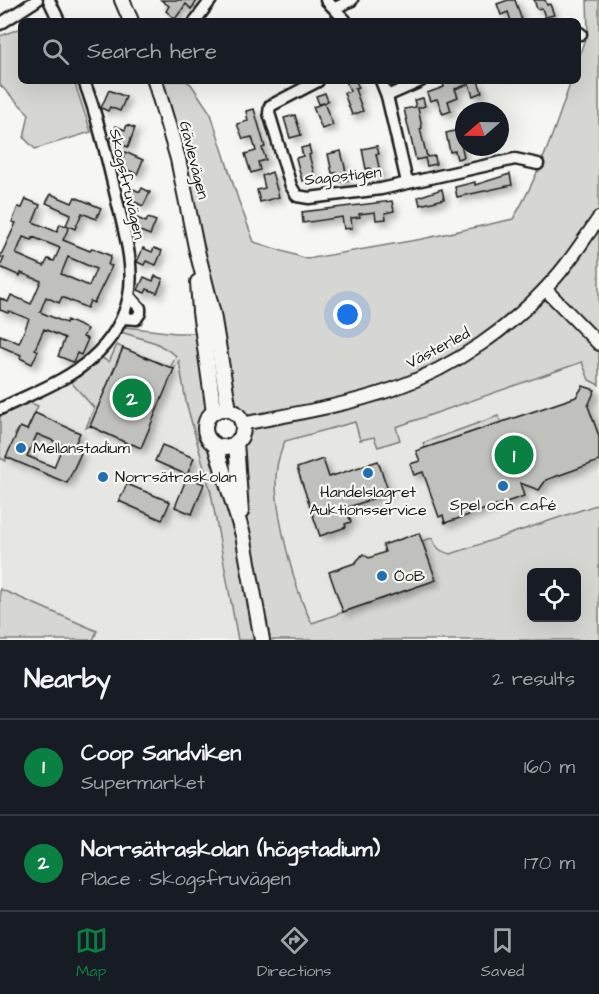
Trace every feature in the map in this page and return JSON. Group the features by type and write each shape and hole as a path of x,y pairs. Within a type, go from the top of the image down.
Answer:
{"main road":[{"path":"122,0 130,18"},
{"name":"Gävlevägen","path":"156,84 180,167 196,247 213,314 229,410"},
{"name":"Gävlevägen","path":"196,247 200,312 214,412 209,416 205,428 209,440 215,445 243,535"},
{"path":"214,412 229,410 237,415 242,424"},
{"name":"Gävlevägen","path":"242,424 242,434 236,442 243,535 262,640"},
{"path":"215,445 226,447 236,442"}],"street":[{"path":"0,24 37,0"},
{"path":"49,0 58,18"},
{"path":"197,18 211,0"},
{"path":"326,0 343,18"},
{"path":"335,8 352,0"},
{"name":"Skogsfruvägen","path":"0,409 81,367 105,345 123,318 129,296 129,263 122,225 103,141 85,84"},
{"name":"Sagostigen","path":"312,84 270,106 269,113 291,186 297,196 309,198 381,189 515,159 538,164"},
{"path":"382,84 407,182"},
{"path":"387,96 414,84"},
{"name":"Västerled","path":"242,424 343,404 394,388 424,376 465,354 493,335 545,289 575,253 599,218"},
{"path":"545,289 599,344"},
{"name":"Skogsfruvägen","path":"123,318 136,319 140,313 140,308 129,296"}],"shaded area":[{"path":"587,0 599,0 599,385 589,380 582,362 396,427 400,440 378,447 374,437 360,440 355,422 285,441 280,454 276,482 286,546 305,609 312,623 435,580 422,541 432,538 439,549 451,554 599,504 599,640 238,640 211,493 186,402 179,361 174,369 170,368 176,356 174,354 156,343 121,332 125,327 197,333 206,390 196,247 156,84 191,84 211,114 254,242 307,259 422,239 513,219 539,169 570,84 581,84 581,51 588,29","holes":["224,409 237,415 243,428 239,438 233,444 225,446 211,441 205,428 211,415"]},
{"path":"18,29 18,84 75,84 91,132 35,149 24,138 29,114 0,85 0,36"},
{"name":"Norrsätraskolan","path":"121,332 156,343 174,354 179,360 186,402 211,493 238,640 0,640 0,416 82,375 102,358"},
{"path":"117,345 123,348 90,426 86,428 94,408 70,381 82,375 102,358 109,362"},
{"path":"583,362 589,380 599,385 599,522 312,623 304,610 277,504 276,468 285,441 355,422 396,427"},
{"path":"28,402 38,406 27,430 20,427 15,434 16,437 6,461 0,458 0,416"},
{"path":"498,416 501,422 425,448 423,443"},
{"path":"0,589 97,631 93,640 0,640"}],"building":[{"path":"161,0 198,0 191,9 186,4 176,18 166,11 169,6"},
{"path":"515,0 521,18 510,18 508,12 501,15 497,4"},
{"path":"534,0 545,0 547,5 550,4 554,15 545,17 542,8 537,9"},
{"path":"347,84 357,84 359,88 355,89 363,111 352,115 344,93 350,91"},
{"path":"443,84 469,84 455,89 458,97 448,101 451,111 443,114 437,99 430,101 427,93 444,87"},
{"path":"469,84 479,84 482,92 473,96"},
{"path":"109,90 126,97 120,111 110,107 108,111 101,108"},
{"path":"325,93 328,101 319,104 316,96"},
{"path":"423,98 425,106 418,108 422,128 420,129 427,157 435,156 436,164 427,166 425,158 416,160 404,109 416,107 414,100"},
{"path":"324,103 333,125 322,129 313,107"},
{"path":"254,109 265,147 262,148 266,160 258,162 260,170 251,173 245,154 256,151 252,137 243,139 237,124 248,121 246,111"},
{"path":"295,115 301,135 290,138 284,118"},
{"path":"127,125 135,128 128,147 110,140 116,126 125,130"},
{"path":"455,131 455,151 450,152 446,133"},
{"path":"309,146 315,177 302,181 296,158 303,156 301,148"},
{"path":"377,146 379,154 376,154 381,176 372,177 370,168 366,169 362,149"},
{"path":"341,151 348,180 339,182 337,173 332,173 328,154"},
{"path":"125,152 143,160 137,174 126,169 125,174 118,171"},
{"path":"272,172 279,197 260,202 257,190 265,188 262,176"},
{"path":"510,174 512,185 457,197 455,187 475,182 475,185"},
{"path":"131,188 140,192 142,188 150,192 143,206 133,201 131,205 125,202"},
{"path":"442,189 444,199 420,205 418,197"},
{"path":"51,194 72,203 75,197 101,208 96,219 82,213 75,229 66,225 71,214 46,203"},
{"path":"26,199 40,205 33,222 57,232 60,224 69,227 63,240 90,251 92,248 111,256 108,265 112,266 94,303 90,301 87,308 62,297 59,303 46,297 40,312 87,329 83,337 88,339 81,355 77,353 73,362 58,356 65,338 44,329 35,349 38,351 32,364 20,358 21,355 0,346 0,335 19,343 29,319 0,310 0,298 8,302 11,295 31,304 41,281 21,273 20,276 0,267 4,258 0,257 16,223 12,222 18,207 22,208","holes":["23,237 32,240 33,237 60,248 54,261 48,259 44,266 16,254","68,257 96,269 89,286 61,274"]},
{"path":"392,201 394,211 385,213 386,219 376,220 375,212 359,214 360,217 351,218 352,228 344,229 342,217 303,223 302,212"},
{"path":"137,218 146,222 148,218 156,221 150,235 140,231 138,235 132,233"},
{"path":"143,248 152,252 154,248 162,251 156,265 146,261 144,265 137,262"},
{"path":"155,276 163,279 157,293 147,289 145,293 138,290 144,277 153,281"},
{"path":"123,348 174,369 141,448 90,426"},
{"path":"583,386 595,390 588,406 599,436 599,461 546,480 539,490 520,483 524,496 445,523 443,515 439,517 423,472 414,475 410,464 420,461 416,451 576,397"},
{"name":"Mellanstadium","path":"35,413 80,433 73,449 81,453 67,483 6,457 20,427 27,430","holes":["37,434 63,445 54,467 27,456"]},
{"path":"162,445 194,458 187,475 155,461"},
{"path":"323,459 329,477 378,461 389,493 346,508 351,522 345,524 346,527 320,536 297,468"},
{"path":"187,477 204,484 192,514 175,507"},
{"path":"127,484 170,502 162,520 119,501"},
{"name":"ÖoB","path":"419,533 436,580 343,612 329,572 355,563 363,554 369,558 385,552 383,545"}],"place":[{"name":"Norrsätraskolan (högstadium)","path":"132,398"},
{"name":"Mellanstadium","path":"21,448"},
{"name":"Coop Sandviken","path":"514,455"},
{"name":"Handelslagret Auktionsservice","path":"368,473"},
{"name":"Norrsätraskolan","path":"103,477"},
{"name":"Spel och café","path":"503,486"},
{"name":"ÖoB","path":"382,576"}]}
